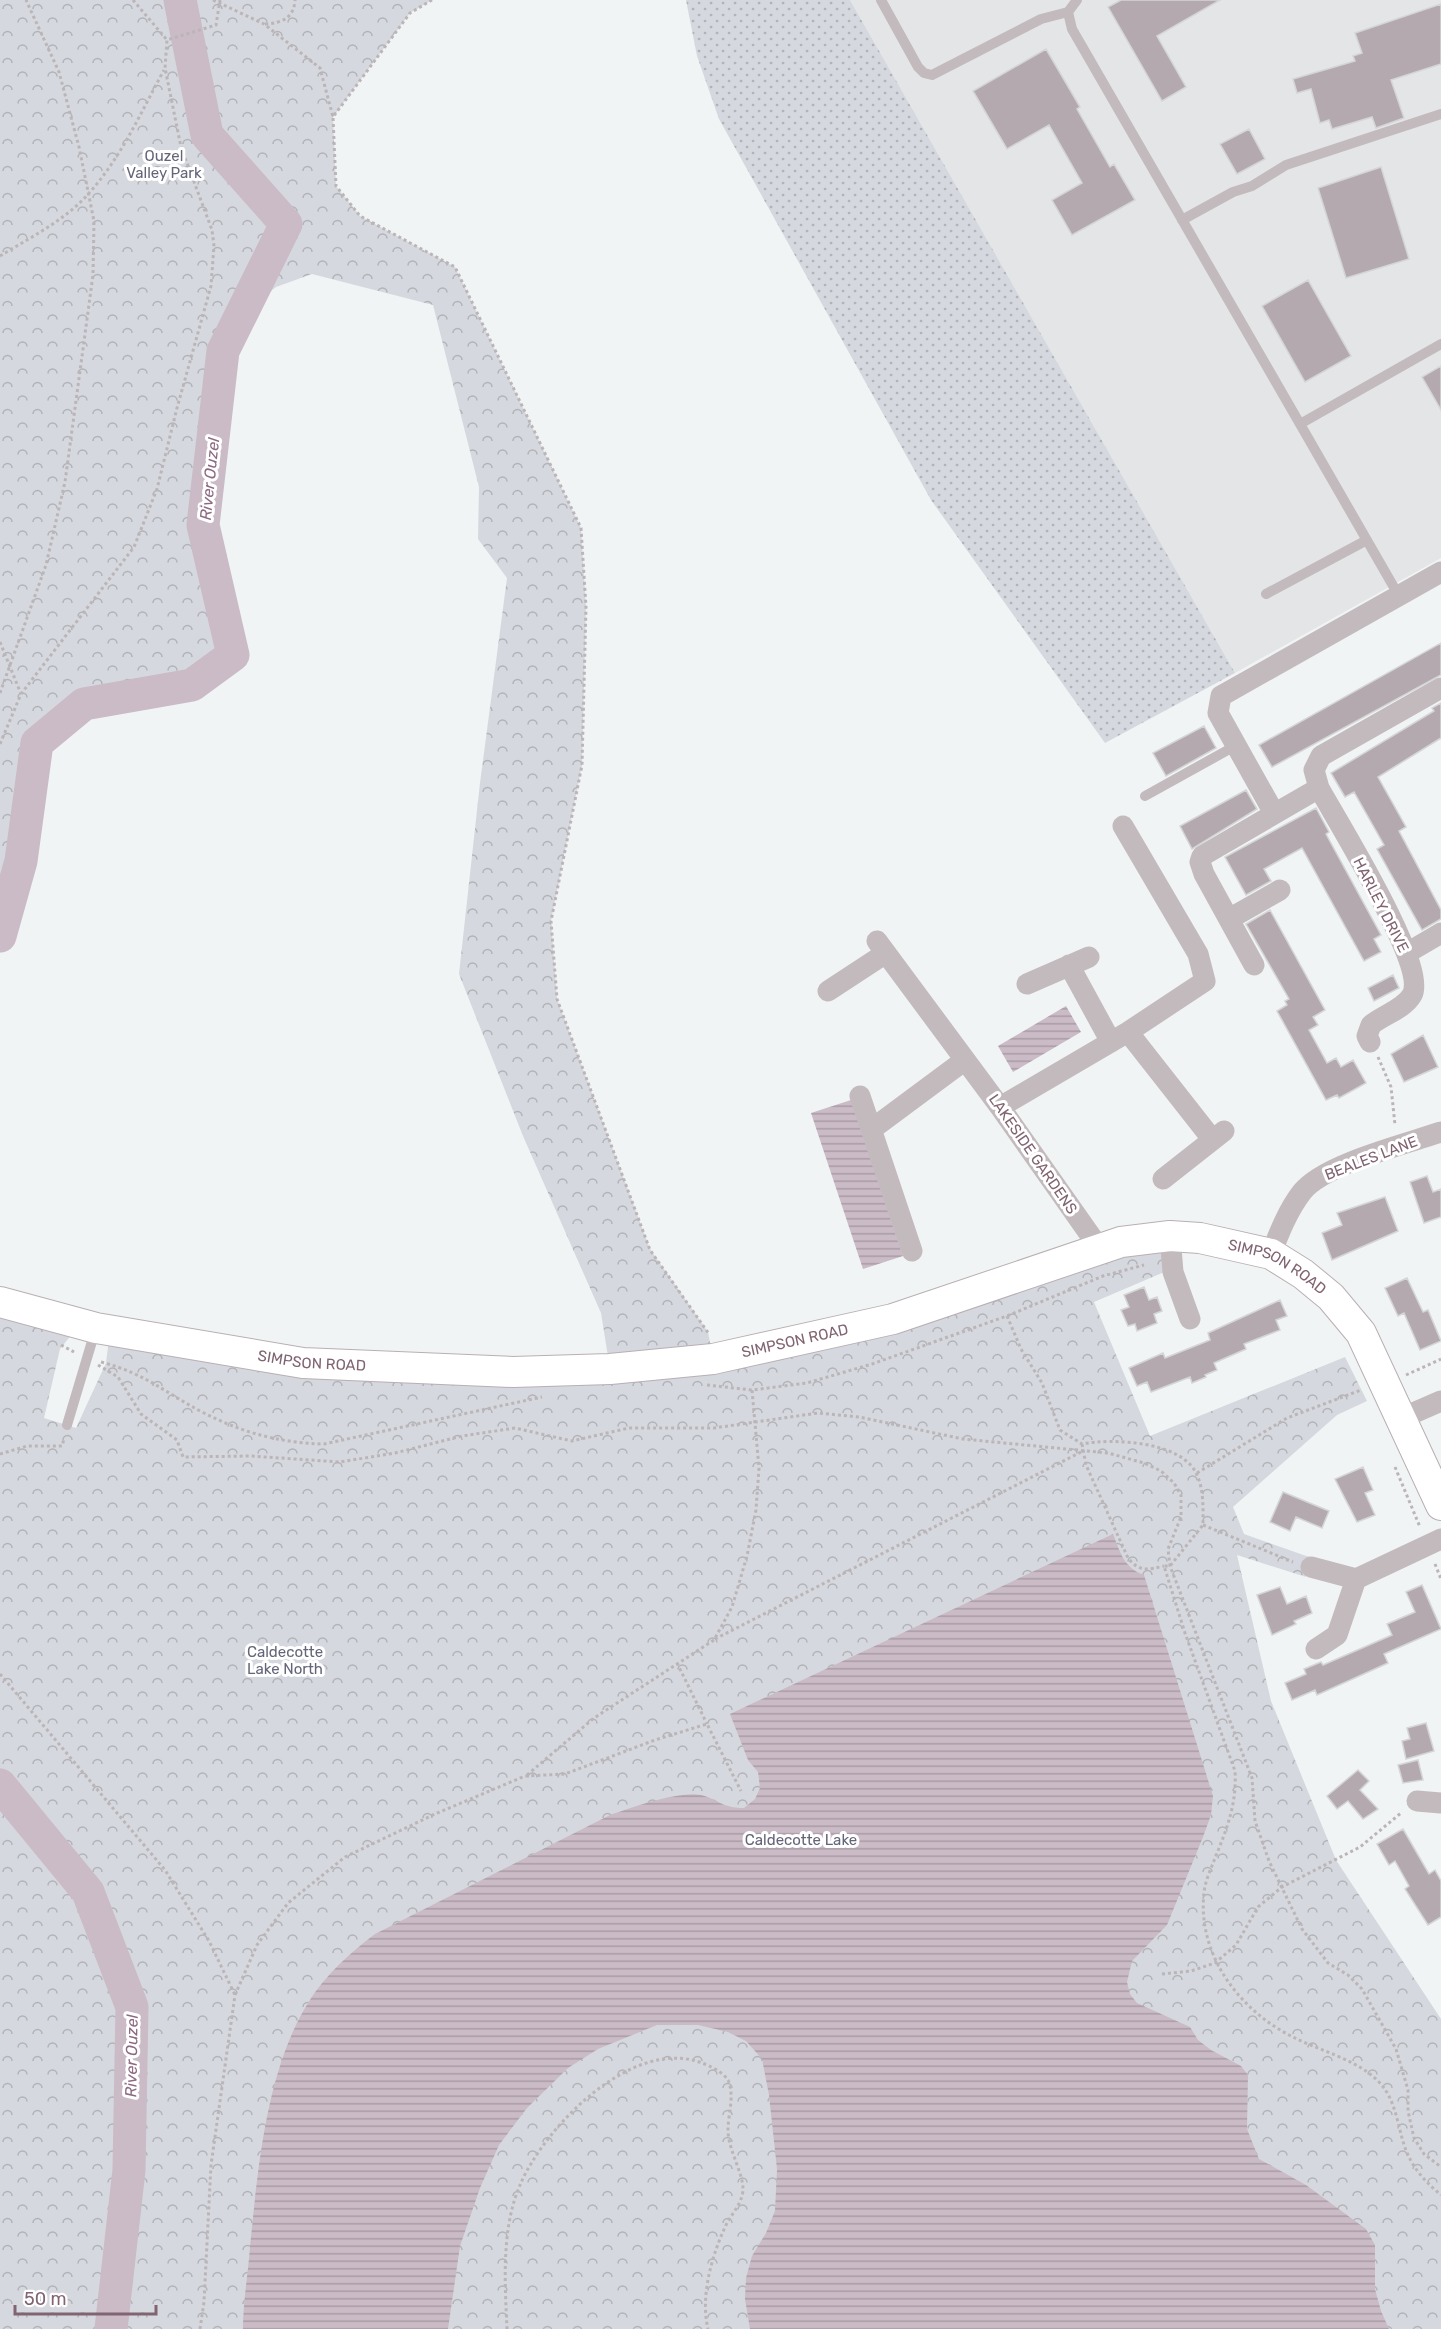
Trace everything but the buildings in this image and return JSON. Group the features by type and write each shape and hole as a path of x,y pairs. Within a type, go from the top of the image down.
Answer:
{"street":[{"path":"1274,813 1218,713 1221,696 1441,572"},
{"name":"HARLEY DRIVE","path":"1370,1042 1368,1030 1371,1024 1411,996 1414,981 1399,932 1319,788 1314,770 1321,756 1441,688"},
{"path":"1254,965 1204,874 1200,862 1202,856 1319,788"},
{"path":"1000,1107 1119,1037 1205,981 1198,954 1123,826"},
{"path":"1228,919 1280,890"},
{"path":"1407,953 1441,933"},
{"name":"LAKESIDE GARDENS","path":"828,991 881,947 1000,1107 1100,1249"},
{"path":"1027,984 1089,957"},
{"path":"1069,965 1119,1037 1218,1135 1163,1179"},
{"path":"872,1129 965,1060"},
{"path":"860,1096 912,1251"},
{"name":"BEALES LANE","path":"1271,1254 1284,1221 1302,1191 1322,1176 1345,1165 1441,1132"},
{"name":"SIMPSON ROAD","path":"0,1302 96,1328 292,1362 409,1370 716,1372 893,1319 1121,1242 1171,1248 1200,1238 1271,1254 1303,1274 1331,1297 1361,1333 1441,1505"},
{"path":"1171,1248 1173,1272 1190,1319"},
{"path":"1402,1418 1441,1401"},
{"path":"1311,1567 1356,1579 1434,1543"},
{"path":"1316,1649 1337,1635 1356,1579"},
{"path":"1417,1801 1441,1803"}],"lane":[{"path":"881,0 918,67 924,73 932,75 1041,19 1068,12 1077,0"},
{"path":"1068,12 1072,29 1399,596"},
{"path":"1182,220 1233,192 1252,186 1286,165 1441,114"},
{"path":"1300,424 1441,344"},
{"path":"1266,594 1367,540"},
{"path":"1144,796 1236,746"},
{"path":"67,1425 96,1328"}],"path":[{"path":"0,693 46,565 65,482 93,276 94,221 90,192 59,72 26,0"},
{"path":"0,744 21,693 134,547 158,489 177,408 211,286 214,246 212,230 181,147 165,68 167,40 133,0"},
{"path":"213,0 220,1 264,24 320,68 333,117 336,186 360,216 455,267 581,528 586,606 582,765 552,921 557,999 650,1250 708,1332 716,1372"},
{"path":"264,24 280,23 289,17 295,0"},
{"path":"333,117 410,13 432,0"},
{"path":"167,40 216,26 220,1"},
{"path":"0,256 55,223 90,192 138,124 165,68"},
{"path":"0,642 21,693"},
{"path":"1370,1042 1392,1087 1397,1148"},
{"path":"1170,1566 1203,1525 1203,1497 1197,1473 1173,1453 1135,1443 1102,1440 1082,1444 1060,1430 1042,1383 1021,1349 1007,1316 1171,1248"},
{"path":"86,1358 118,1377 141,1414 177,1440 183,1457 250,1456 339,1462 395,1453 462,1436 515,1428 572,1441 629,1428 714,1428 819,1413 859,1417 963,1439 1108,1453 1144,1463 1161,1471 1174,1483 1181,1495 1181,1517 1168,1549 1170,1566 1252,1778 1255,1821 1269,1861 1302,1929 1328,1963 1348,1975 1362,1989 1396,2049 1407,2090 1408,2111 1414,2138 1424,2154 1441,2168"},
{"path":"1358,1381 1365,1395"},
{"path":"1197,1473 1287,1418 1362,1389"},
{"path":"714,1640 732,1606 747,1556 756,1510 759,1468 752,1390"},
{"path":"0,1454 27,1446 62,1446 67,1425"},
{"path":"1082,1444 1086,1465 1128,1558 1134,1566 1145,1570 1170,1566"},
{"path":"200,2329 204,2302 211,2165 235,1995 257,1945 288,1903 345,1857 435,1814 525,1776 594,1718 714,1640 1082,1451"},
{"path":"1393,1463 1434,1543 1441,1579"},
{"path":"1203,1525 1311,1567"},
{"path":"1164,1566 1185,1633 1235,1771 1237,1794 1204,1893 1204,1918 1215,1963 1239,1997 1266,2021 1292,2037 1357,2067 1378,2080 1389,2094 1409,2158 1428,2184 1441,2195"},
{"path":"677,1663 741,1791"},
{"path":"0,1674 165,1870 209,1941 235,1995"},
{"path":"525,1776 565,1774 655,1740 707,1724"},
{"path":"1162,1974 1191,1971 1215,1963 1236,1945 1258,1907 1282,1887 1360,1847 1417,1801"},
{"path":"507,2329 505,2294 510,2210 532,2161 564,2117 613,2079 635,2068 678,2058 712,2067 727,2078 731,2094 729,2147 743,2188 740,2204 728,2221 717,2247 710,2274 705,2306 708,2329"}],"shaded area":[{"path":"850,0 1441,0 1441,558 1235,673"},
{"path":"1066,1006 1081,1032 1013,1072 998,1046"},
{"path":"851,1100 903,1256 863,1269 811,1113"},
{"name":"Caldecotte Lake","path":"1113,1534 1127,1564 1144,1575 1213,1796 1211,1815 1167,1925 1132,1961 1127,1982 1130,1994 1137,2003 1190,2027 1198,2040 1211,2050 1241,2066 1248,2075 1247,2129 1259,2159 1306,2185 1366,2229 1375,2245 1375,2289 1389,2329 750,2329 745,2299 746,2278 752,2256 766,2233 775,2211 777,2169 769,2095 762,2059 746,2041 728,2032 698,2025 657,2025 598,2049 568,2068 527,2108 499,2145 480,2188 460,2246 448,2329 243,2329 261,2153 273,2089 282,2059 308,2003 322,1983 347,1957 375,1934 610,1815 655,1800 692,1794 707,1797 730,1807 744,1808 755,1799 760,1788 758,1772 748,1760 730,1714"}],"green space":[{"name":"Caldecotte Lake","path":"0,0 432,0 410,13 333,117 336,186 360,216 455,267 581,528 586,607 582,765 551,921 557,999 650,1249 708,1332 713,1358 1170,1236 1173,1272 1162,1273 1094,1302 1150,1436 1345,1357 1367,1401 1337,1415 1233,1507 1244,1534 1312,1558 1306,1577 1237,1555 1271,1701 1336,1860 1441,2019 1441,2329 0,2329 0,1302 80,1324 60,1349 44,1418 76,1428 106,1363 110,1331 169,1342 610,1369 601,1313 523,1136 459,974 480,783 507,578 478,539 479,487 433,305 312,274 276,287 242,314 223,351 203,525 233,655 192,685 84,704 37,743 21,861 0,936"},
{"path":"686,0 850,0 1235,673 1105,743 931,500 719,119 697,56"}],"waterway":[{"name":"River Ouzel","path":"0,936 21,861 37,743 84,704 192,685 233,655 203,525 223,351 286,224 207,135 180,0"},
{"name":"River Ouzel","path":"0,1785 88,1892 132,2007 129,2170 111,2329"}],"park label":[{"name":"Ouzel Valley Park","path":"164,164"},
{"name":"Caldecotte Lake North","path":"285,1660"}]}
